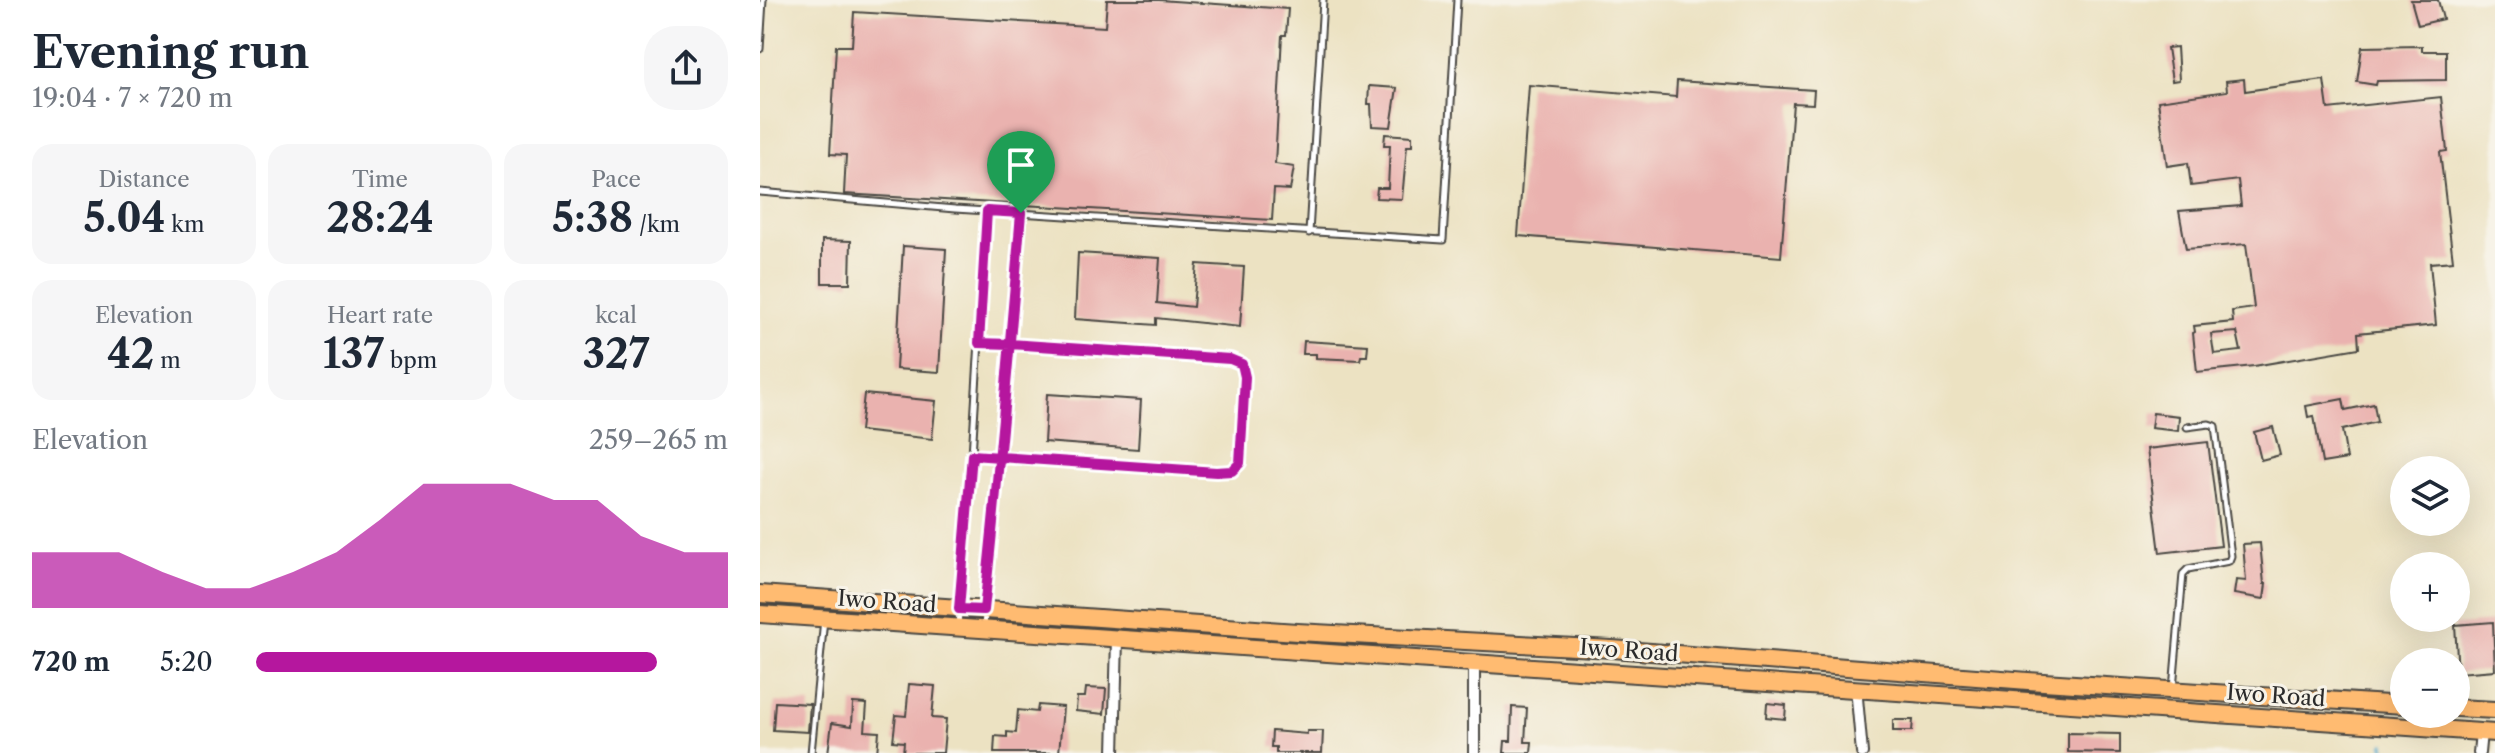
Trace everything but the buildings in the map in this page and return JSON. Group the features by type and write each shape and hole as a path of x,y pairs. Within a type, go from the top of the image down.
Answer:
{"main road":[{"name":"Iwo Road","path":"760,594 2390,704"},
{"name":"Iwo Road","path":"760,614 2488,732"},
{"path":"1515,665 1516,643"},
{"path":"2470,709 2495,710"}],"street":[{"path":"1114,753 1117,639"},
{"path":"1474,663 1474,753"},
{"path":"1856,687 1862,753"},
{"path":"2479,753 2488,732"}],"lane":[{"path":"760,49 763,0"},
{"path":"1309,233 1323,0"},
{"path":"760,192 987,211 1443,240 1457,0"},
{"path":"958,629 987,211"},
{"path":"983,631 1021,213"},
{"path":"972,455 1216,472 1232,471 1240,463 1245,377 1242,364 1230,359 979,343"},
{"path":"2173,690 2183,574 2188,569 2223,564 2231,556 2215,426 2187,427"},
{"path":"811,753 824,618"}],"waterway":[{"path":"2384,744 2384,753"}],"route":[{"path":"1021,213 987,211 979,343 1010,344 1230,359 1242,364 1245,377 1240,463 1232,471 1216,472 1000,457 972,455 959,609 984,610 1000,457 1010,344 1021,213"}]}
